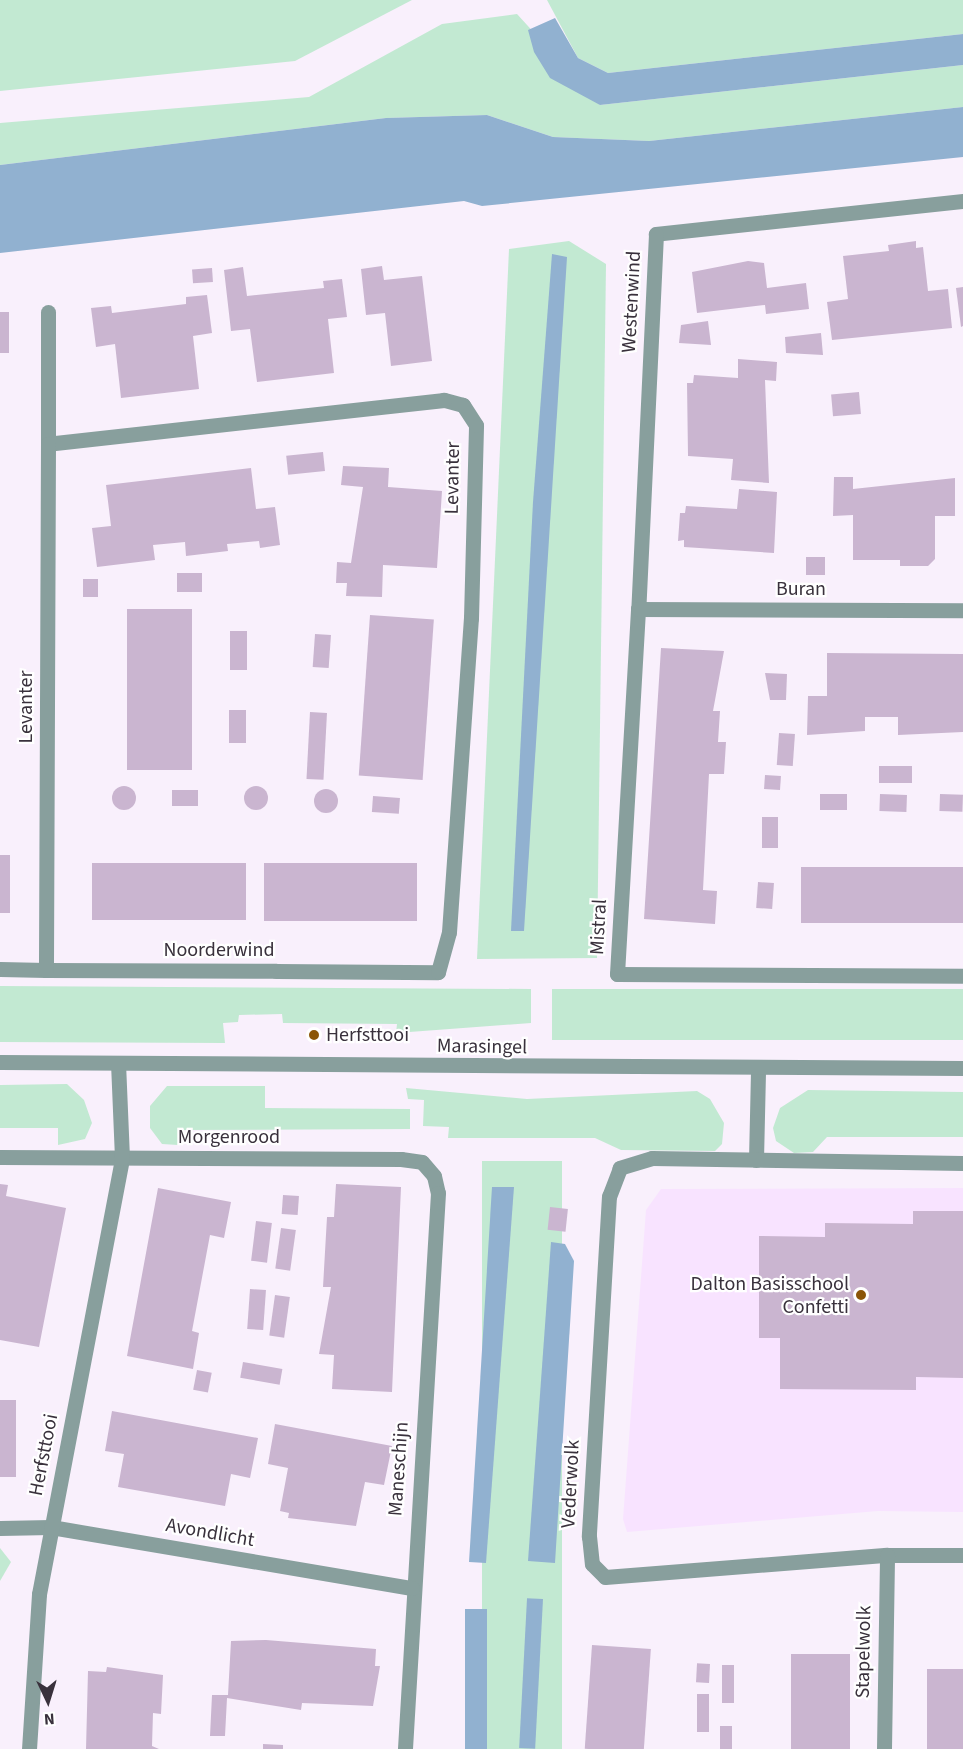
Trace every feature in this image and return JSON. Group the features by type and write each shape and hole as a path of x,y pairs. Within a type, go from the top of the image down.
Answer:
{"street":[{"name":"Westenwind","path":"638,609 656,234 963,201"},
{"name":"Levanter","path":"46,970 48,312"},
{"name":"Levanter","path":"48,444 444,400 463,405 476,424 471,606 450,932 438,972"},
{"name":"Buran","path":"638,609 963,610"},
{"name":"Mistral","path":"638,609 617,974 963,976"},
{"name":"Noorderwind","path":"0,969 438,972"},
{"name":"Marasingel","path":"0,1062 758,1070 963,1068"},
{"name":"Herfsttooi","path":"29,1749 39,1594 122,1158 118,1064"},
{"path":"756,1160 758,1070"},
{"name":"Morgenrood","path":"0,1157 401,1159 422,1162 434,1176 438,1193"},
{"name":"Vederwolk","path":"963,1163 652,1158 620,1168 609,1196 589,1536 592,1564 605,1577 887,1555 963,1555"},
{"name":"Maneschijn","path":"405,1749 412,1588 438,1193"},
{"name":"Avondlicht","path":"0,1528 51,1527 412,1588"},
{"name":"Stapelwolk","path":"884,1749 887,1555"}],"shaded area":[{"path":"963,1188 963,1512 878,1511 627,1532 623,1519 646,1210 661,1189"}],"green space":[{"path":"0,0 412,0 295,61 0,91"},
{"path":"547,0 963,0 963,34 608,73 578,58"},
{"path":"517,14 600,105 963,65 963,107 649,141 553,137 487,115 386,118 0,165 0,123 309,97 442,24"},
{"path":"569,241 606,264 597,958 477,959 509,249"},
{"path":"0,986 531,989 531,1023 396,1033 397,1024 283,1023 282,1014 239,1015 238,1022 223,1023 225,1043 0,1042"},
{"path":"552,989 963,989 963,1040 552,1040"},
{"path":"67,1084 84,1100 92,1123 85,1139 58,1145 58,1128 0,1128 0,1085"},
{"path":"167,1086 265,1086 265,1108 410,1109 410,1129 179,1130 178,1145 162,1144 150,1128 150,1106"},
{"path":"406,1088 527,1099 697,1091 710,1099 724,1123 722,1144 715,1151 621,1150 595,1138 448,1138 449,1127 423,1126 424,1100 408,1099"},
{"path":"808,1090 963,1092 963,1137 827,1137 813,1152 794,1153 776,1141 773,1128 780,1108"},
{"path":"482,1161 562,1161 562,1749 482,1749"},
{"path":"0,1548 11,1562 0,1581"}],"water":[{"path":"555,18 578,58 608,73 963,34 963,65 600,105 550,78 534,52 528,30"},
{"path":"963,107 963,157 482,206 464,201 0,253 0,165 386,118 487,115 553,137 649,141"},
{"path":"552,254 567,257 524,931 511,931 533,502"},
{"path":"492,1187 514,1187 486,1563 469,1562"},
{"path":"551,1242 565,1244 574,1261 555,1563 528,1561"},
{"path":"527,1598 543,1599 535,1749 519,1748"},
{"path":"465,1609 487,1609 487,1749 465,1749"}],"building":[{"path":"916,241 916,248 923,247 928,291 948,289 952,328 832,340 827,302 848,299 843,256 889,251 888,245"},
{"path":"748,261 764,263 767,288 806,283 809,309 766,314 765,305 697,313 692,272"},
{"path":"382,266 384,280 422,276 432,361 391,366 385,313 366,315 361,269"},
{"path":"243,267 247,296 324,288 323,281 342,279 347,317 328,319 334,373 257,382 250,329 231,331 224,270"},
{"path":"212,268 213,282 193,283 192,269"},
{"path":"963,287 963,326 961,327 956,288"},
{"path":"207,295 212,333 193,336 199,389 121,398 115,344 96,347 91,308 111,306 112,313 186,304 186,297"},
{"path":"0,312 9,312 9,353 0,353"},
{"path":"708,321 711,345 679,343 681,325"},
{"path":"821,333 823,355 786,353 785,337"},
{"path":"738,359 777,362 776,381 765,380 769,483 731,480 733,459 688,456 687,383 693,383 694,375 738,378"},
{"path":"859,392 861,414 833,416 831,394"},
{"path":"323,452 325,471 288,475 286,456"},
{"path":"343,466 389,468 388,487 442,491 437,568 383,565 382,597 346,596 347,583 336,583 337,562 351,563 363,487 341,485"},
{"path":"251,468 256,509 275,507 280,545 260,548 259,541 227,544 228,551 186,556 185,542 153,545 155,560 97,567 92,528 111,526 106,485"},
{"path":"834,477 853,477 853,489 955,478 955,516 935,516 935,559 928,566 900,566 900,560 853,560 853,515 833,516"},
{"path":"739,489 777,492 774,553 684,547 684,540 678,541 680,513 685,513 686,506 737,509"},
{"path":"806,557 825,557 825,575 806,575"},
{"path":"177,573 202,573 202,592 177,592"},
{"path":"83,579 98,579 98,597 83,597"},
{"path":"127,609 192,609 192,770 127,770"},
{"path":"370,615 434,619 423,780 359,776"},
{"path":"230,631 247,631 247,670 230,670"},
{"path":"315,634 331,635 329,668 313,667"},
{"path":"661,648 724,651 713,711 720,711 718,742 726,742 724,774 709,774 703,890 717,891 715,924 644,919"},
{"path":"827,653 963,654 963,732 898,735 898,717 865,717 865,731 807,735 808,696 827,696"},
{"path":"765,673 787,674 786,700 770,700"},
{"path":"229,710 246,710 246,743 229,743"},
{"path":"310,712 327,713 323,780 306,779"},
{"path":"779,733 795,734 793,766 777,765"},
{"path":"879,766 912,766 912,783 879,783"},
{"path":"765,775 781,776 780,790 764,789"},
{"path":"124,786 132,790 136,798 132,806 124,810 116,806 112,798 116,790"},
{"path":"256,786 264,790 268,798 264,806 256,810 248,806 244,798 248,790"},
{"path":"326,789 334,793 338,801 334,809 326,813 318,809 314,801 318,793"},
{"path":"172,790 198,790 198,806 172,806"},
{"path":"820,794 847,794 847,810 820,810"},
{"path":"880,794 907,795 906,812 879,811"},
{"path":"940,794 963,795 962,812 939,811"},
{"path":"373,796 400,798 399,814 372,812"},
{"path":"762,817 778,817 778,848 762,848"},
{"path":"0,855 10,855 10,913 0,913"},
{"path":"92,863 246,863 246,920 92,920"},
{"path":"264,863 417,863 417,921 264,921"},
{"path":"801,867 963,867 963,923 801,923"},
{"path":"758,882 774,883 772,909 756,908"},
{"path":"0,1184 8,1185 6,1196 66,1208 39,1347 0,1340"},
{"path":"336,1184 401,1187 392,1392 332,1389 334,1355 319,1354 331,1287 323,1287 327,1217 334,1217"},
{"path":"158,1188 231,1202 224,1238 210,1235 192,1331 199,1333 193,1369 127,1356"},
{"path":"283,1195 299,1196 298,1215 282,1214"},
{"path":"550,1207 568,1209 565,1232 548,1230"},
{"name":"Dalton Basisschool Confetti","path":"913,1211 963,1211 963,1378 916,1377 916,1390 780,1389 780,1338 759,1338 759,1236 825,1237 825,1223 913,1224"},
{"path":"256,1221 272,1223 267,1263 251,1261"},
{"path":"281,1228 296,1230 290,1271 275,1269"},
{"path":"250,1289 266,1290 263,1330 247,1329"},
{"path":"275,1295 290,1297 284,1338 269,1336"},
{"path":"243,1362 282,1369 280,1385 240,1378"},
{"path":"197,1370 212,1373 208,1392 193,1390"},
{"path":"0,1400 16,1400 16,1477 0,1477"},
{"path":"112,1411 258,1438 250,1478 231,1474 225,1506 118,1487 124,1454 105,1451"},
{"path":"275,1424 392,1446 384,1485 365,1482 356,1526 288,1518 289,1513 280,1511 288,1468 268,1464"},
{"path":"266,1640 376,1649 375,1666 380,1666 373,1706 302,1703 301,1710 227,1698 225,1736 210,1736 212,1695 228,1695 231,1641"},
{"path":"592,1645 651,1649 644,1749 585,1749"},
{"path":"791,1654 850,1654 850,1749 791,1749"},
{"path":"697,1663 710,1664 709,1683 696,1682"},
{"path":"722,1665 734,1665 734,1703 722,1703"},
{"path":"107,1667 163,1675 161,1714 153,1713 152,1746 159,1749 86,1749 88,1671 106,1672"},
{"path":"927,1669 963,1669 963,1749 927,1749"},
{"path":"697,1694 709,1694 709,1732 697,1732"},
{"path":"720,1726 732,1726 732,1749 720,1749"},
{"path":"263,1744 283,1745 283,1749 263,1749"}],"place":[{"name":"Herfsttooi","path":"314,1035"},
{"name":"Dalton Basisschool Confetti","path":"861,1295"}]}
